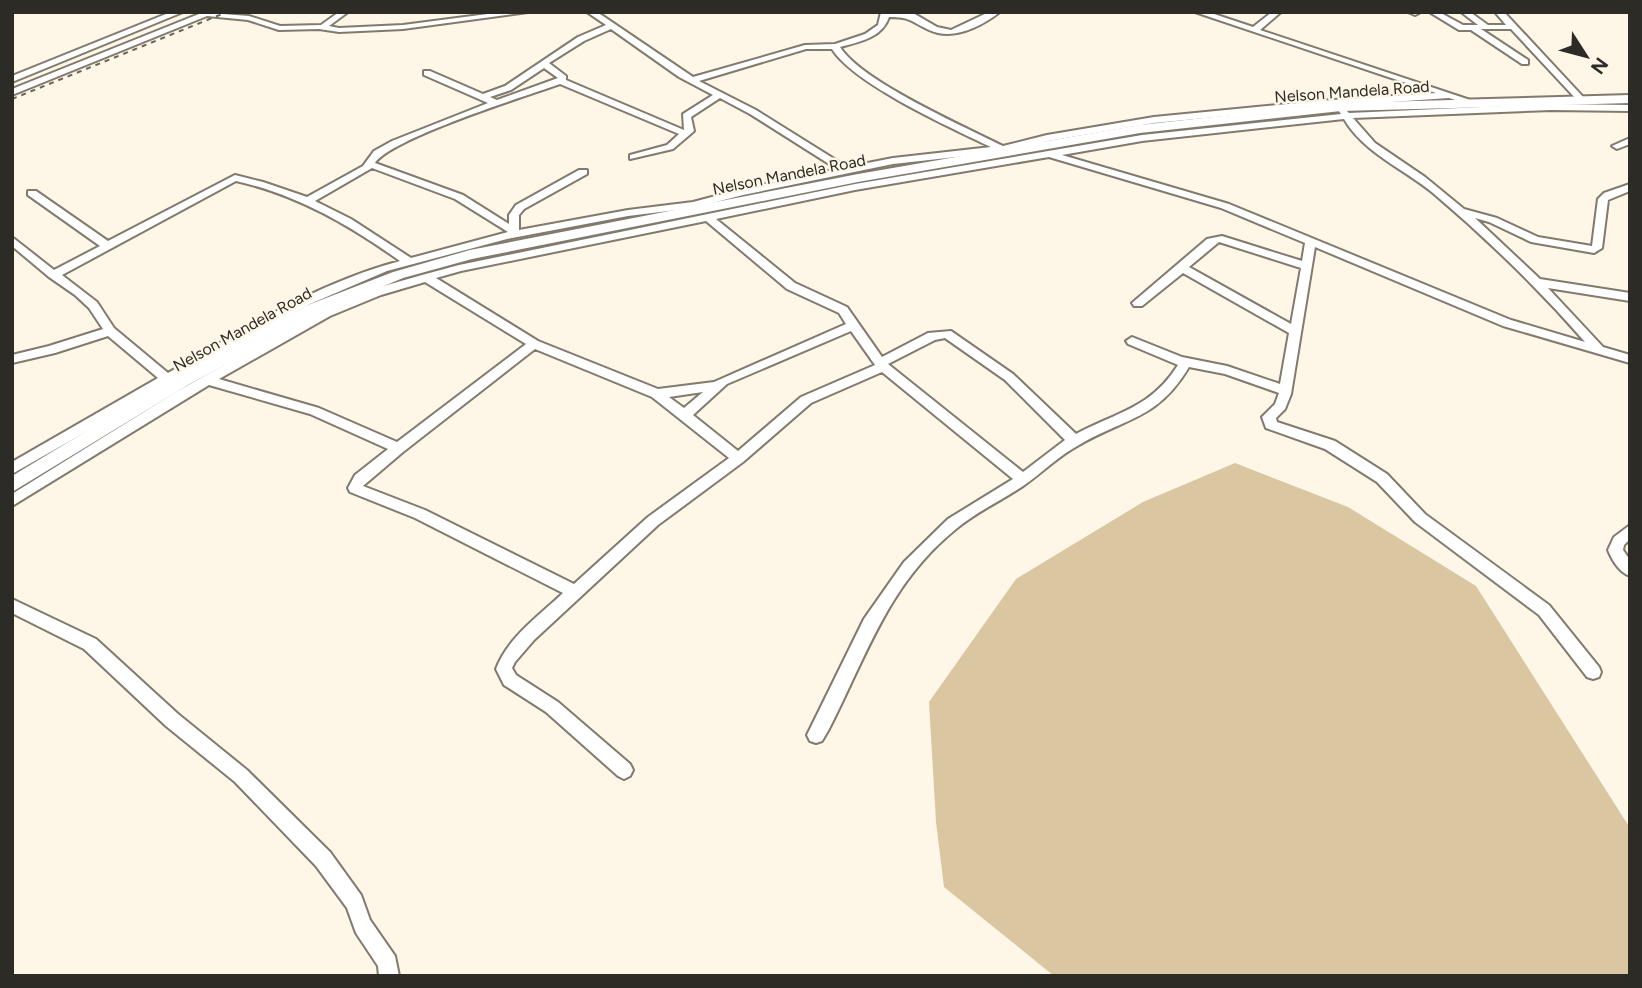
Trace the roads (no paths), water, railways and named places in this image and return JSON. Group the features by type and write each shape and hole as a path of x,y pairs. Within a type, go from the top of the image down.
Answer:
{"main road":[{"name":"Nelson Mandela Road","path":"12,485 279,327 376,283 470,256 851,174 1042,150 1140,129 1471,102 1630,99"}],"street":[{"path":"12,79 179,12"},
{"path":"323,27 344,12"},
{"path":"12,92 206,13 249,18 284,29 323,27 339,30 397,28 524,12"},
{"path":"591,12 692,80 720,94 851,174"},
{"path":"692,80 797,49 835,46 878,30 885,14 910,15 945,33 963,29 996,12"},
{"path":"1199,12 1471,102"},
{"path":"1255,30 1277,12"},
{"path":"1465,12 1486,27"},
{"path":"1499,12 1581,99"},
{"path":"1435,13 1460,27 1513,27"},
{"path":"483,97 508,88 559,51 611,26"},
{"path":"1473,28 1525,62"},
{"path":"835,46 839,56 865,76 1001,149"},
{"path":"544,64 563,78 560,81"},
{"path":"427,73 498,104"},
{"path":"309,200 372,165 377,153 396,142 560,81 686,134"},
{"path":"633,157 667,148 689,129 686,116 720,94"},
{"path":"12,469 306,301 372,273 515,232 693,205 742,192 851,174 915,158 1001,149 1154,120 1318,104 1450,95"},
{"path":"1343,111 1630,108"},
{"path":"1343,111 1368,145 1420,178 1458,211 1535,282 1598,349"},
{"path":"1617,146 1630,141"},
{"path":"12,501 207,380 337,307 426,277 486,262 1042,150 1225,206 1516,326 1630,359"},
{"path":"372,165 459,197 515,232"},
{"path":"515,232 514,215 520,207 583,172"},
{"path":"53,275 234,178 309,200 367,231 409,262"},
{"path":"1458,211 1493,220 1530,239 1594,250 1597,248 1603,200 1608,195 1630,187"},
{"path":"32,193 106,245"},
{"path":"709,218 791,286 841,309 882,365 1023,479"},
{"path":"1138,303 1182,268 1204,246 1218,238 1308,267"},
{"path":"13,242 88,300 110,331 167,379"},
{"path":"1311,242 1285,390 1280,406 1269,417 1271,425 1330,444 1382,478 1420,518 1544,610 1593,672"},
{"path":"1182,268 1296,332"},
{"path":"426,277 534,344 657,394 738,458"},
{"path":"1535,282 1630,297"},
{"path":"657,394 715,386 854,325"},
{"path":"12,359 110,331"},
{"path":"624,770 552,707 505,674 504,665 512,652 573,591 653,521 738,458 806,400 882,365 932,336 947,334 1009,377 1074,441"},
{"path":"1132,341 1185,363 1227,370 1285,390"},
{"path":"534,344 398,449 357,483 356,490 420,514 573,591"},
{"path":"816,735 837,699 864,635 918,557 967,511 1023,479 1074,441 1150,406 1174,383 1185,363"},
{"path":"207,380 314,411 398,449"},
{"path":"684,416 715,386"},
{"path":"1630,531 1615,547 1618,557 1630,570"},
{"path":"12,606 90,645 258,793 323,859 349,894 363,926 388,963 389,976"}],"railway":[{"path":"12,99 227,12"}]}
